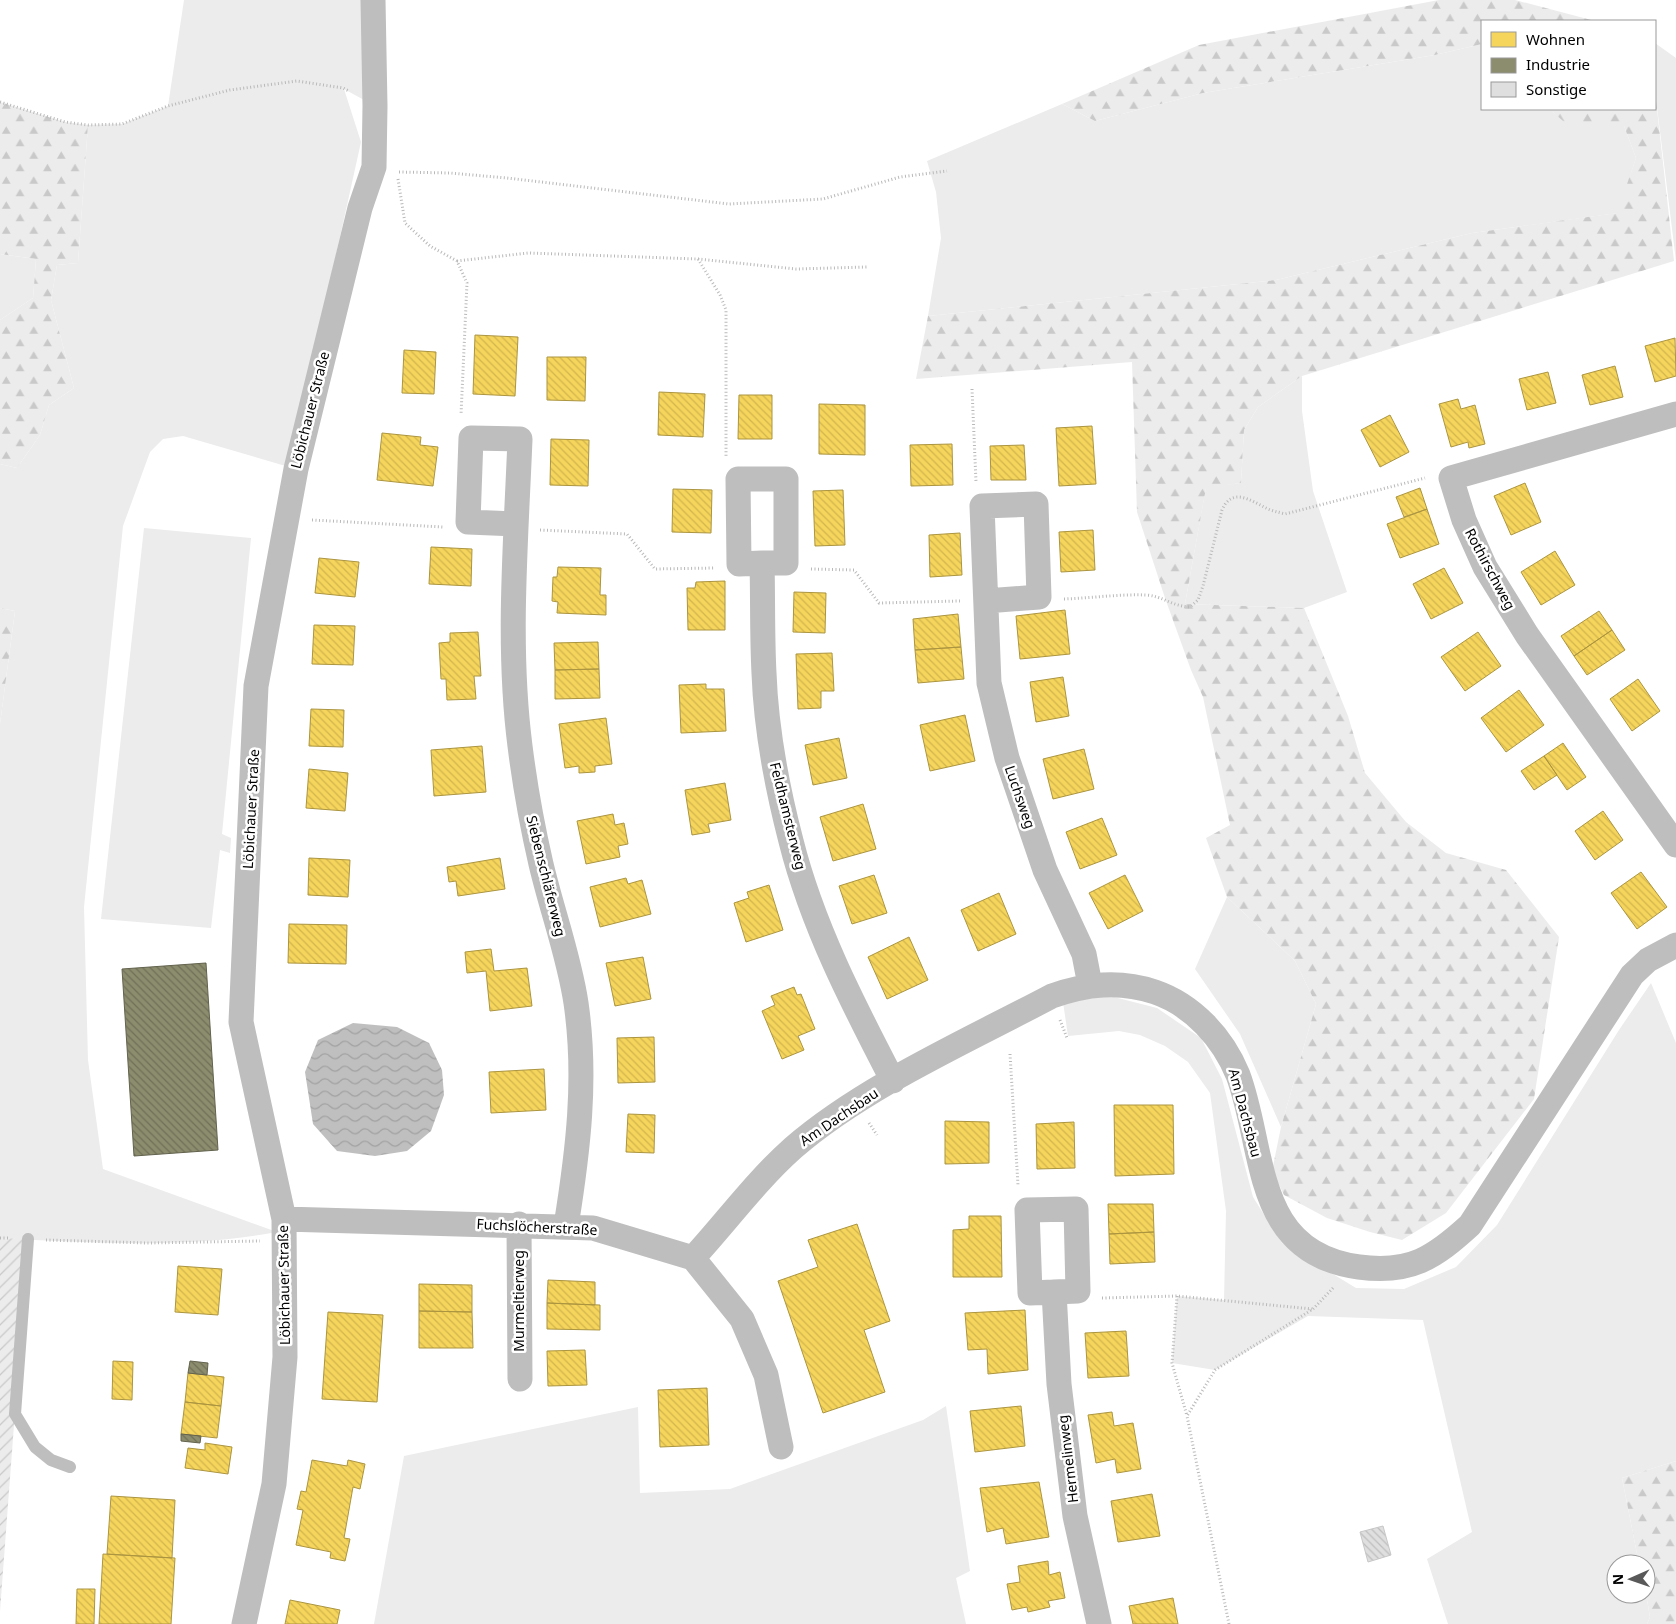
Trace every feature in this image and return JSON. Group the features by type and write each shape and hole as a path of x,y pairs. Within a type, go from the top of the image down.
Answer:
{"street":[{"name":"Löbichauer Straße","path":"244,1624 274,1484 285,1357 285,1230 241,1022 256,686 286,519 360,208 374,167 376,106 373,0"},
{"path":"1451,478 1676,414"},
{"path":"470,438 468,522 516,527"},
{"name":"Siebenschläferweg","path":"470,438 520,439 514,607 515,683 520,745 541,865 576,1003 581,1054 582,1105 577,1159 566,1226"},
{"name":"Rothirschweg","path":"1451,478 1464,520 1486,567 1522,626 1676,845"},
{"name":"Feldhamsterweg","path":"762,563 786,479 738,479 762,563 764,675 773,753 791,842 817,921 839,973 893,1080"},
{"path":"982,506 1036,504 1038,597 986,601"},
{"name":"Luchsweg","path":"982,506 989,684 1007,758 1045,870 1084,954 1090,985"},
{"name":"Am Dachsbau","path":"693,1258 764,1177 793,1148 824,1124 893,1080 1052,996 1090,985 1117,984 1144,988 1166,996 1191,1010 1226,1050 1238,1076 1262,1179 1276,1213 1296,1238 1320,1256 1349,1266 1376,1270 1409,1266 1441,1252 1470,1225 1632,975 1648,960 1676,945"},
{"name":"Hermelinweg","path":"1027,1210 1076,1209 1066,1292 1059,1384 1075,1516 1099,1624"},
{"path":"1027,1210 1030,1293 1066,1292"},
{"name":"Fuchslöcherstraße","path":"285,1230 519,1224 566,1226 593,1228 644,1241 693,1258"},
{"name":"Murmeltierweg","path":"519,1224 520,1379"},
{"path":"693,1258 742,1319 766,1375 781,1446"}],"lane":[{"path":"28,1240 15,1414 35,1448 51,1460 70,1467"}],"path":[{"path":"0,102 65,122 88,125 122,124 168,106 230,90 297,81 344,88 376,106"},
{"path":"867,267 796,269 698,259 528,253 457,261 430,246 405,223 397,172 450,173 507,178 729,204 823,199 900,177 947,171"},
{"path":"698,259 720,295 726,310 726,464 738,479"},
{"path":"457,261 467,283 460,422 470,438"},
{"path":"972,389 976,494 982,506"},
{"path":"1038,597 1053,600 1145,595 1160,597 1169,604 1190,607 1198,600 1222,510 1225,503 1233,497 1243,496 1268,509 1285,514 1434,476 1451,478"},
{"path":"286,519 449,527 468,522"},
{"path":"516,527 627,534 655,569 725,568 762,563 801,569 854,570 879,603 986,601"},
{"path":"1010,1054 1019,1196 1027,1210"},
{"path":"869,1123 877,1135"},
{"path":"0,1238 148,1243 285,1230"},
{"path":"1066,1292 1092,1299 1177,1296 1313,1309 1215,1370 1187,1416"},
{"path":"1177,1296 1172,1362 1187,1416 1229,1624"}],"green space":[{"path":"184,0 373,0 375,106 344,89 361,142 289,467 183,436 163,439 150,452 123,526 84,907 88,1060 103,1169 277,1232 208,1241 174,1243 69,1242 0,1238 0,724 15,611 0,608 0,464 17,468 40,435 49,405 74,388 51,300 57,265 78,263 88,125 122,124 168,106"},
{"path":"1439,0 1515,0 1591,20 1481,20 1481,44 1435,55 1203,93 1095,121 1062,104 1199,45"},
{"path":"1481,44 1481,110 1550,110 1570,126 1624,126 1636,158 1618,213 1472,233 1276,280 928,316 941,238 936,192 927,161 1062,104 1095,121 1203,93 1435,55"},
{"path":"1656,44 1676,58 1676,261 1656,99"},
{"path":"1656,100 1674,261 1302,376 1258,407 1244,430 1241,483 1206,488 1185,604 1304,608 1348,716 1365,773 1406,822 1446,853 1506,870 1559,937 1534,1099 1446,1213 1402,1240 1327,1218 1284,1195 1272,1171 1281,1127 1316,1004 1295,961 1227,897 1206,838 1230,825 1203,697 1191,670 1165,598 1137,512 1132,362 916,379 928,316 1276,280 1472,233 1617,213 1636,158 1624,126 1569,126 1550,110 1656,110"},
{"path":"0,102 65,122 88,125 78,263 57,265 51,300 74,388 49,405 40,435 17,468 0,464 0,320 33,298 36,259 0,254"},
{"path":"0,254 36,259 33,298 0,320"},
{"path":"1302,376 1302,411 1313,491 1347,592 1304,608 1185,604 1206,487 1241,483 1244,430 1258,407"},
{"path":"144,528 251,538 222,834 231,838 230,853 220,850 211,928 101,919"},
{"path":"0,608 15,611 0,724"},
{"path":"1227,897 1295,961 1316,1004 1281,1127 1240,1034 1195,969"},
{"path":"1651,983 1676,1043 1676,1461 1622,1478 1637,1554 1606,1554 1606,1604 1648,1604 1650,1617 1647,1624 1448,1624 1427,1559 1472,1532 1423,1320 1308,1316 1215,1370 1172,1363 1177,1296 1224,1300 1226,1211 1210,1093 1188,1062 1165,1046 1140,1035 1119,1031 1068,1036 1063,1002 1110,996 1157,1008 1201,1038 1222,1079 1253,1197 1282,1243 1356,1288 1404,1289 1456,1267 1497,1225 1619,1030"},
{"path":"0,1238 28,1239 0,1611"},
{"path":"946,1406 970,1571 956,1578 966,1624 374,1624 404,1456 638,1407 640,1493 730,1489 923,1420"},
{"path":"1676,1461 1676,1624 1647,1624 1650,1617 1648,1604 1656,1604 1656,1554 1637,1554 1622,1478"}],"water":[{"path":"353,1023 397,1027 429,1043 442,1070 444,1095 431,1131 407,1151 375,1156 337,1151 313,1124 305,1072 318,1040"}],"building: Wohnen":[{"path":"475,335 518,337 515,396 473,394"},
{"path":"1675,338 1676,376 1655,382 1645,346"},
{"path":"404,350 436,352 434,394 402,393"},
{"path":"547,357 586,357 585,401 547,400"},
{"path":"1615,366 1623,397 1590,405 1582,375"},
{"path":"1548,372 1556,403 1527,410 1519,379"},
{"path":"659,392 705,394 703,437 658,435"},
{"path":"739,395 772,395 772,439 738,439"},
{"path":"1458,399 1461,409 1475,405 1485,444 1469,448 1468,442 1451,447 1439,404"},
{"path":"819,404 865,405 865,455 819,454"},
{"path":"1390,415 1409,452 1380,467 1361,430"},
{"path":"1092,426 1096,484 1059,486 1056,428"},
{"path":"382,433 421,437 420,445 438,447 433,486 377,480"},
{"path":"551,439 589,440 588,486 550,485"},
{"path":"952,444 953,485 911,486 910,445"},
{"path":"1024,445 1026,480 991,480 990,446"},
{"path":"1525,483 1541,522 1511,535 1494,496"},
{"path":"1420,488 1427,509 1404,517 1396,497"},
{"path":"673,489 712,490 711,533 672,532"},
{"path":"843,490 845,545 815,546 813,491"},
{"path":"1427,509 1439,544 1400,558 1387,524"},
{"path":"1093,530 1095,570 1061,572 1059,532"},
{"path":"960,533 962,575 930,577 929,535"},
{"path":"431,547 472,549 471,586 429,584"},
{"path":"1555,551 1575,585 1541,605 1521,572"},
{"path":"319,558 359,562 355,597 315,593"},
{"path":"558,567 601,568 600,595 606,595 606,615 557,613 558,602 552,601 553,577 557,577"},
{"path":"1444,568 1463,603 1431,619 1413,584"},
{"path":"725,581 725,630 688,630 687,588 695,588 696,582"},
{"path":"794,592 826,593 825,633 793,632"},
{"path":"1065,610 1070,654 1020,659 1016,616"},
{"path":"1599,611 1612,630 1574,656 1561,636"},
{"path":"958,614 961,647 915,650 913,619"},
{"path":"314,625 355,626 353,665 312,664"},
{"path":"1612,630 1625,650 1587,675 1574,656"},
{"path":"478,632 481,676 474,676 476,699 447,700 446,679 441,679 439,643 450,642 450,633"},
{"path":"1478,632 1501,666 1465,691 1441,657"},
{"path":"598,642 599,669 555,670 554,643"},
{"path":"961,647 964,679 918,683 915,650"},
{"path":"832,653 834,691 821,691 821,708 798,709 796,654"},
{"path":"599,669 600,698 555,699 555,670"},
{"path":"1063,677 1069,716 1036,722 1030,682"},
{"path":"1638,679 1660,711 1632,731 1610,699"},
{"path":"706,684 706,689 724,689 726,731 681,733 679,685"},
{"path":"1519,690 1544,725 1506,752 1481,718"},
{"path":"311,709 344,710 343,747 309,746"},
{"path":"965,715 975,761 930,771 920,725"},
{"path":"606,718 612,764 595,766 595,772 579,773 579,766 565,768 559,724"},
{"path":"839,738 847,778 813,785 805,745"},
{"path":"1563,743 1586,777 1567,790 1544,756"},
{"path":"482,746 486,792 434,796 431,750"},
{"path":"1084,749 1094,789 1053,799 1043,759"},
{"path":"1544,756 1557,775 1534,790 1521,771"},
{"path":"309,769 348,773 345,811 306,808"},
{"path":"725,783 731,820 708,824 710,832 692,835 685,790"},
{"path":"863,804 876,849 833,861 820,817"},
{"path":"1603,811 1623,840 1595,860 1575,831"},
{"path":"613,814 615,825 624,823 628,844 618,846 620,857 586,864 577,821"},
{"path":"1102,818 1117,855 1080,869 1066,832"},
{"path":"309,858 350,860 348,897 308,895"},
{"path":"500,858 505,889 458,896 456,881 449,882 447,867"},
{"path":"1641,872 1667,907 1637,929 1611,893"},
{"path":"874,875 887,913 852,924 839,886"},
{"path":"1125,875 1143,911 1108,929 1089,893"},
{"path":"626,878 628,884 642,880 651,914 600,927 590,887"},
{"path":"769,885 783,930 746,942 734,903 749,898 747,892"},
{"path":"999,893 1016,934 978,951 961,910"},
{"path":"289,924 347,925 346,964 288,963"},
{"path":"909,937 928,980 887,999 868,957"},
{"path":"491,949 494,971 527,968 532,1006 490,1011 486,971 467,973 465,952"},
{"path":"643,957 651,999 615,1006 606,963"},
{"path":"794,987 797,995 801,994 815,1029 798,1036 804,1050 782,1059 762,1011 775,1005 771,996"},
{"path":"654,1037 655,1082 618,1083 617,1038"},
{"path":"544,1069 546,1110 491,1113 489,1072"},
{"path":"1114,1105 1173,1105 1174,1174 1115,1176"},
{"path":"628,1114 655,1115 654,1153 626,1152"},
{"path":"945,1121 989,1122 989,1163 945,1164"},
{"path":"1074,1122 1075,1168 1037,1169 1036,1124"},
{"path":"1108,1204 1153,1204 1154,1232 1109,1234"},
{"path":"969,1216 1001,1216 1002,1277 953,1277 953,1230 969,1229"},
{"path":"857,1224 890,1321 864,1330 885,1392 823,1413 778,1281 818,1267 808,1240"},
{"path":"1154,1232 1155,1262 1110,1264 1109,1234"},
{"path":"178,1266 222,1269 218,1315 175,1312"},
{"path":"548,1280 595,1282 595,1305 547,1303"},
{"path":"419,1284 472,1285 472,1312 419,1311"},
{"path":"547,1303 600,1305 600,1330 547,1329"},
{"path":"1025,1310 1028,1370 988,1374 987,1349 968,1350 965,1313"},
{"path":"419,1311 472,1312 473,1348 419,1348"},
{"path":"328,1312 383,1315 377,1402 322,1399"},
{"path":"1126,1331 1129,1376 1088,1378 1085,1333"},
{"path":"585,1350 587,1385 548,1386 547,1351"},
{"path":"113,1361 133,1362 132,1400 112,1399"},
{"path":"188,1373 224,1377 221,1406 185,1402"},
{"path":"707,1388 709,1445 660,1447 658,1390"},
{"path":"185,1402 221,1406 217,1438 181,1434"},
{"path":"1021,1406 1025,1446 975,1452 970,1411"},
{"path":"1112,1412 1114,1426 1133,1423 1141,1469 1117,1473 1115,1459 1096,1463 1088,1415"},
{"path":"205,1443 232,1447 228,1474 185,1468 188,1448 205,1450"},
{"path":"312,1460 347,1466 348,1460 365,1464 360,1489 353,1487 344,1538 350,1539 345,1561 330,1558 331,1552 296,1545 303,1510 297,1509 301,1491 306,1492"},
{"path":"1039,1482 1049,1537 1006,1544 1003,1528 987,1532 980,1488"},
{"path":"1152,1494 1160,1536 1118,1542 1111,1501"},
{"path":"111,1496 175,1500 172,1558 107,1554"},
{"path":"103,1554 175,1558 171,1624 99,1624"},
{"path":"1048,1561 1049,1575 1060,1572 1065,1598 1048,1601 1050,1607 1028,1612 1027,1607 1012,1610 1007,1584 1020,1582 1018,1566"},
{"path":"77,1589 95,1589 94,1624 76,1624"},
{"path":"1173,1598 1178,1624 1133,1624 1129,1606"},
{"path":"290,1600 340,1610 337,1624 285,1624"}],"building: Industrie":[{"path":"206,963 218,1150 134,1156 122,969"},
{"path":"190,1361 208,1363 207,1375 188,1373"},
{"path":"181,1434 201,1436 200,1443 181,1441"}],"building: Sonstige":[{"path":"1383,1526 1391,1555 1368,1562 1360,1532"}]}
